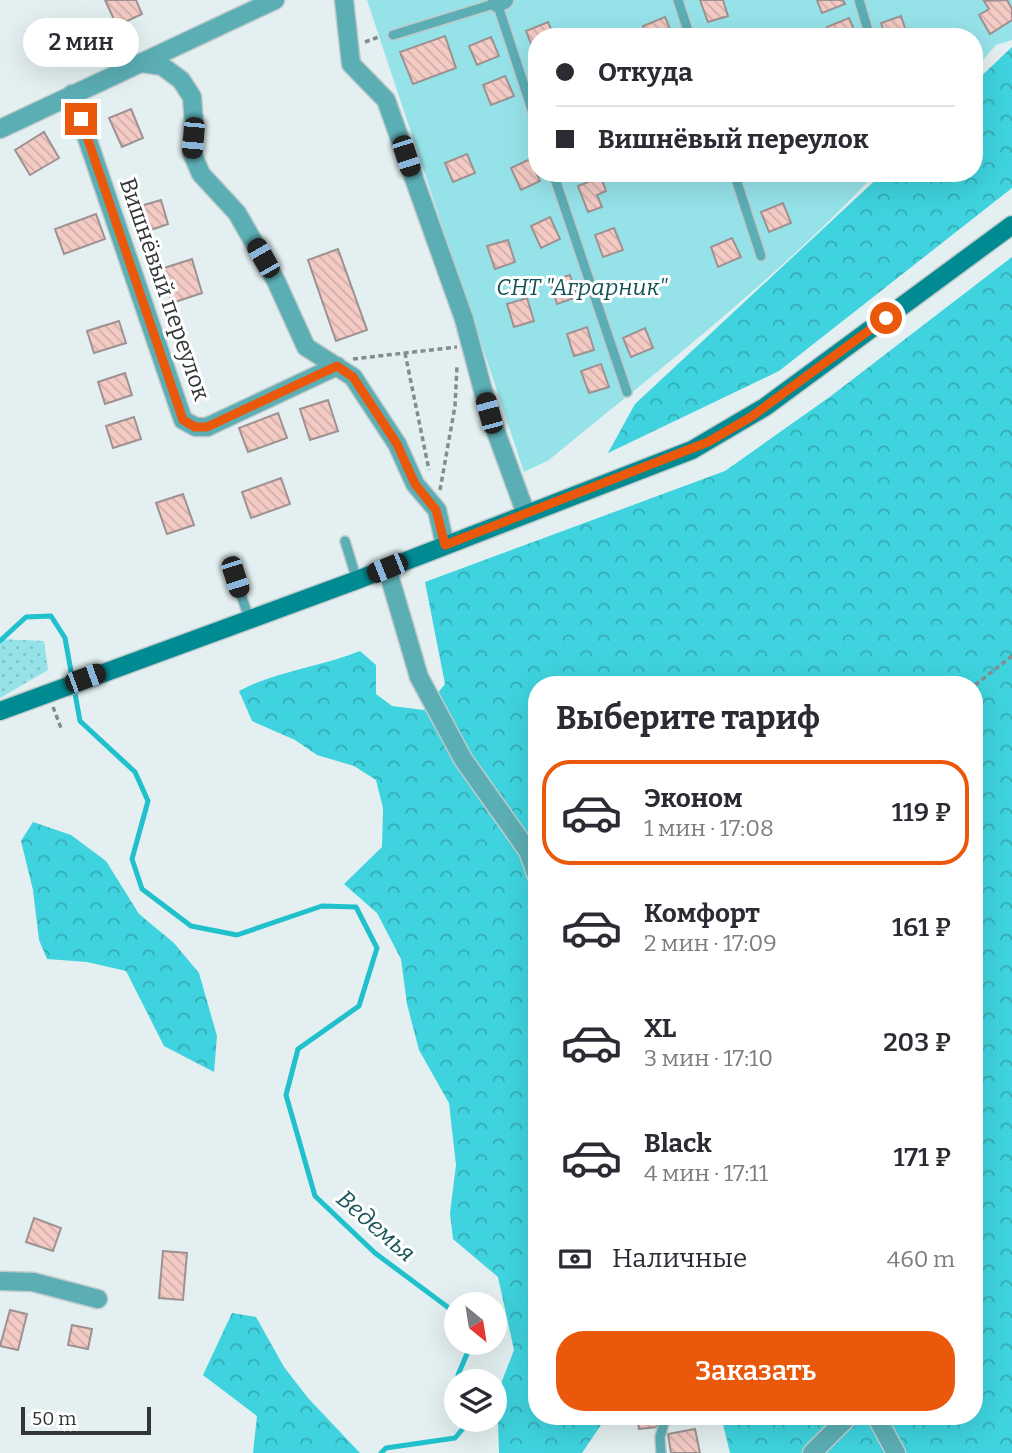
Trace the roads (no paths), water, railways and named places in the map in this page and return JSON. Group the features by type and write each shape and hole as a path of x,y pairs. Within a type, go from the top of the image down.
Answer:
{"main road":[{"path":"0,710 357,580 692,450 737,426 1012,225"}],"street":[{"path":"0,129 275,0"},
{"path":"344,0 351,64 386,100 464,319 489,413 526,514"},
{"path":"142,63 162,66 181,80 192,97 192,153 201,174 237,213 276,281 306,347 353,377 404,456 415,484 436,510 445,545"},
{"name":"Вишнёвый переулок","path":"72,94 183,420 195,427 207,427 337,366"},
{"path":"387,568 419,677 463,759 528,851"},
{"path":"0,1281 33,1282 98,1298"},
{"path":"812,1453 840,1425"},
{"path":"881,1425 896,1453"}],"lane":[{"path":"678,0 687,28"},
{"path":"859,0 867,28"},
{"path":"393,35 500,2 528,95"},
{"path":"556,182 627,393"},
{"path":"737,182 761,256"},
{"path":"345,541 357,580"},
{"path":"235,577 249,618"},
{"path":"661,1453 660,1437 663,1425"}],"waterway":[{"name":"Ведемья","path":"0,641 26,617 51,616 65,638 80,721 135,772 148,801 132,859 142,889 191,926 237,935 322,906 356,907 377,948 359,1006 298,1049 286,1095 315,1196 375,1253 444,1304"},
{"name":"Ведемья","path":"461,1369 466,1355"},
{"name":"Ведемья","path":"381,1453 386,1448 455,1438 460,1432"}],"park label":[{"name":"СНТ \"Аграрник\"","path":"582,287"}]}
